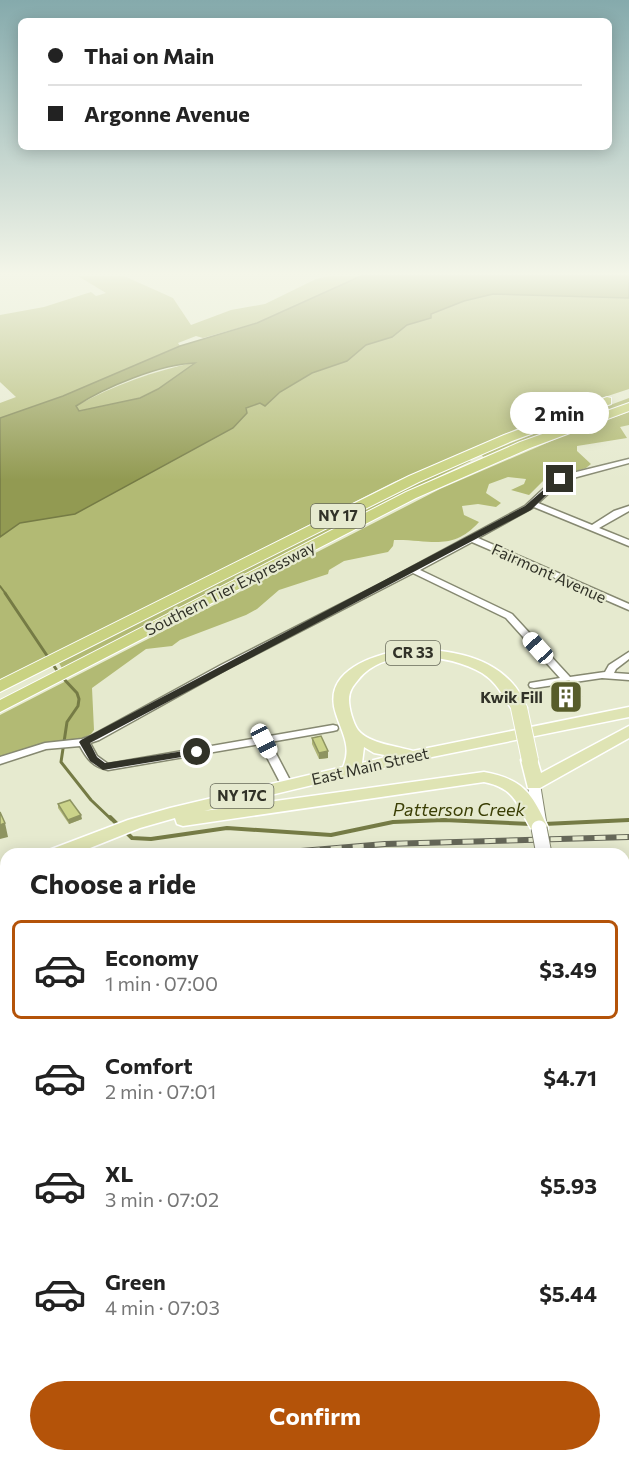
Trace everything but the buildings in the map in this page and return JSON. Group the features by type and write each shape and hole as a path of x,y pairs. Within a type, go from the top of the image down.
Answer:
{"highway":[{"name":"Southern Tier Expressway","path":"0,707 53,669 414,479 508,438 629,395"},
{"name":"Southern Tier Expressway","path":"0,687 53,669 411,495 525,445 629,407"}],"main road":[{"name":"CR 33","path":"350,771 356,753 352,734 342,711 342,689 358,670 376,661 396,655 433,653 453,656 478,664 504,680 513,692 519,708 534,784"},
{"name":"East Main Street","path":"71,848 134,824 287,786 417,755 629,712"},
{"path":"534,784 629,731"},
{"path":"352,734 380,749 417,755"},
{"path":"134,824 177,821 484,777 501,780 516,788 532,802 539,828"}],"street":[{"path":"0,761 45,746 84,742 534,504 560,479 629,461"},
{"path":"534,504 629,543"},
{"path":"593,528 616,513 629,508"},
{"name":"Fairmont Avenue","path":"470,538 629,607"},
{"path":"413,570 509,616 567,680"},
{"path":"608,675 612,667 629,655"},
{"path":"534,685 608,675 629,677"},
{"path":"84,742 93,759 103,767 108,767 333,728"},
{"path":"264,741 287,786"},
{"path":"532,802 534,784"},
{"path":"539,828 543,848"}],"shaded area":[{"path":"0,344 179,344 180,346 63,396 0,418 0,403 16,397 0,382"},
{"path":"186,344 369,344 347,361 312,373 280,392 265,406 260,403 246,408 247,413 233,428 75,514 20,523 0,537 0,418 63,396","holes":["195,363 158,389 140,398 79,411 76,406 102,391 150,372"]},
{"path":"629,344 629,389 544,417 394,482 0,681 0,537 20,523 31,521 246,408 260,403 265,406 280,392 312,373 347,361 366,345"},
{"path":"197,362 158,389 140,398 79,411 76,406 135,380"},
{"path":"629,398 629,405 483,457 482,455 543,430"},
{"path":"629,412 629,425 620,427 627,438 577,446 577,451 591,464 586,468 544,480 529,495 511,490 524,484 526,479 508,477 489,484 486,493 501,503 496,507 478,504 462,506 464,515 479,522 459,537 440,542 394,540 388,552 344,561 329,570 328,574 279,590 257,609 246,615 180,640 172,646 146,649 92,688 94,730 91,734 78,740 32,747 0,757 0,715 440,489 563,436"},
{"path":"468,459 471,461 317,537 63,670 59,663 393,493"}],"waterway":[{"name":"Patterson Creek","path":"0,586 6,594"},
{"name":"Patterson Creek","path":"5,593 58,672"},
{"name":"Patterson Creek","path":"62,677 77,693 79,699 78,706 67,722 61,762 91,800 111,819"},
{"name":"Patterson Creek","path":"110,817 119,826"},
{"name":"Patterson Creek","path":"124,830 132,838 151,839 227,828 331,835 393,822 444,820 531,824"},
{"name":"Patterson Creek","path":"544,824 629,820"}],"railway":[{"path":"337,848 385,844 629,837"}],"place":[{"name":"Kwik Fill","path":"566,697"}],"route":[{"path":"197,752 103,767 93,759 84,742 528,508 560,479"}]}
